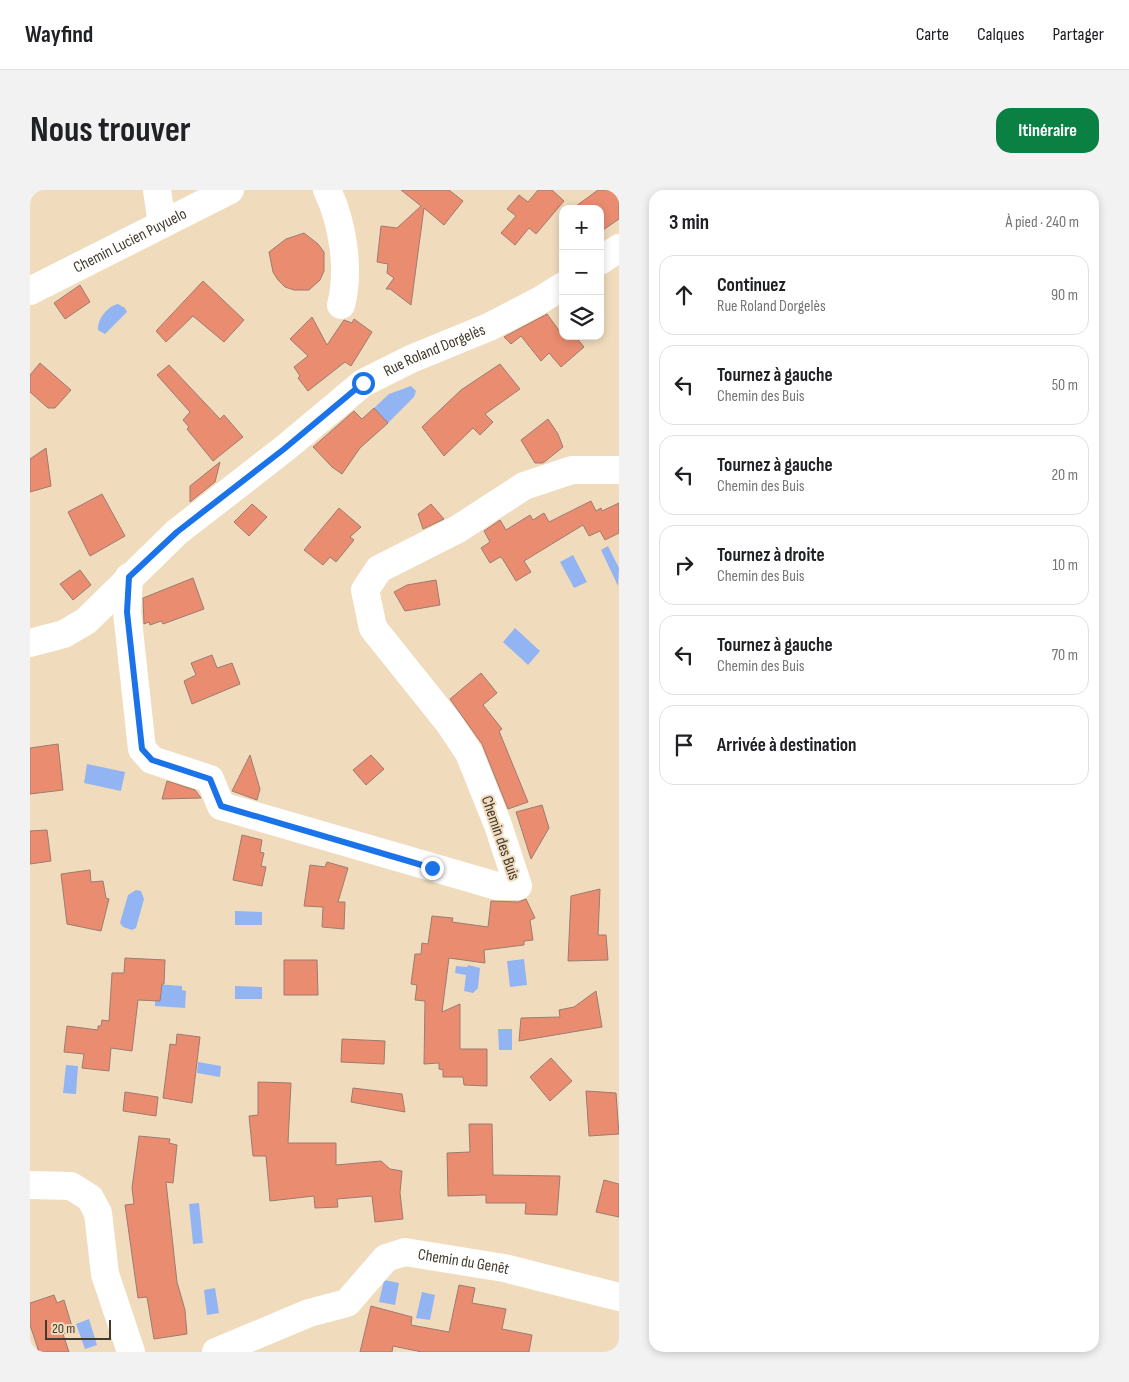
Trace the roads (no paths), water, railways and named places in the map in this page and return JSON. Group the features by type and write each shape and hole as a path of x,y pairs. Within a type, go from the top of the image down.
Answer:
{"street":[{"path":"157,190 162,224"},
{"name":"Chemin Lucien Puyuelo","path":"30,292 230,190"},
{"path":"327,190 337,217 344,256 344,291 340,305"},
{"path":"604,258 619,248"},
{"name":"Rue Roland Dorgelès","path":"30,643 64,634 86,620 177,532 284,449 363,383 411,358 489,327 559,288"},
{"name":"Chemin des Buis","path":"129,577 127,612 142,749 152,760 210,779 221,806 497,886 518,886 498,825 469,753 449,722 374,628 365,590 379,569 458,529 524,486 572,470 619,470"},
{"path":"30,1185 70,1186 90,1198 98,1213 105,1274 131,1352"},
{"name":"Chemin du Genêt","path":"216,1352 309,1313 346,1303 386,1258 405,1252 504,1268 619,1297"}],"water":[{"path":"118,304 125,308 127,312 105,334 98,330 99,322 104,314 111,307"},
{"path":"411,386 416,391 414,397 388,423 374,408 389,394"},
{"path":"608,546 619,568 618,586 601,550"},
{"path":"573,555 587,582 574,588 560,562"},
{"path":"515,628 540,651 528,665 503,642"},
{"path":"87,764 125,772 121,791 84,783"},
{"path":"136,890 141,891 144,899 136,928 132,930 123,927 120,923 128,895"},
{"path":"235,911 262,912 262,925 235,925"},
{"path":"524,959 527,985 510,987 507,961"},
{"path":"468,965 480,968 478,988 473,993 464,991 466,975 455,973 456,966 467,967"},
{"path":"155,984 182,986 182,990 186,991 185,1008 155,1006 155,1000 160,1000 161,989"},
{"path":"235,986 262,987 262,999 235,999"},
{"path":"498,1029 512,1029 512,1050 499,1050"},
{"path":"198,1062 221,1066 220,1077 197,1073"},
{"path":"66,1065 78,1066 76,1094 63,1093"},
{"path":"199,1203 203,1243 193,1244 189,1204"},
{"path":"384,1280 399,1283 395,1305 379,1302"},
{"path":"215,1288 219,1313 207,1315 204,1290"},
{"path":"422,1292 435,1295 430,1320 416,1318"},
{"path":"89,1319 97,1345 85,1349 76,1324"}]}
